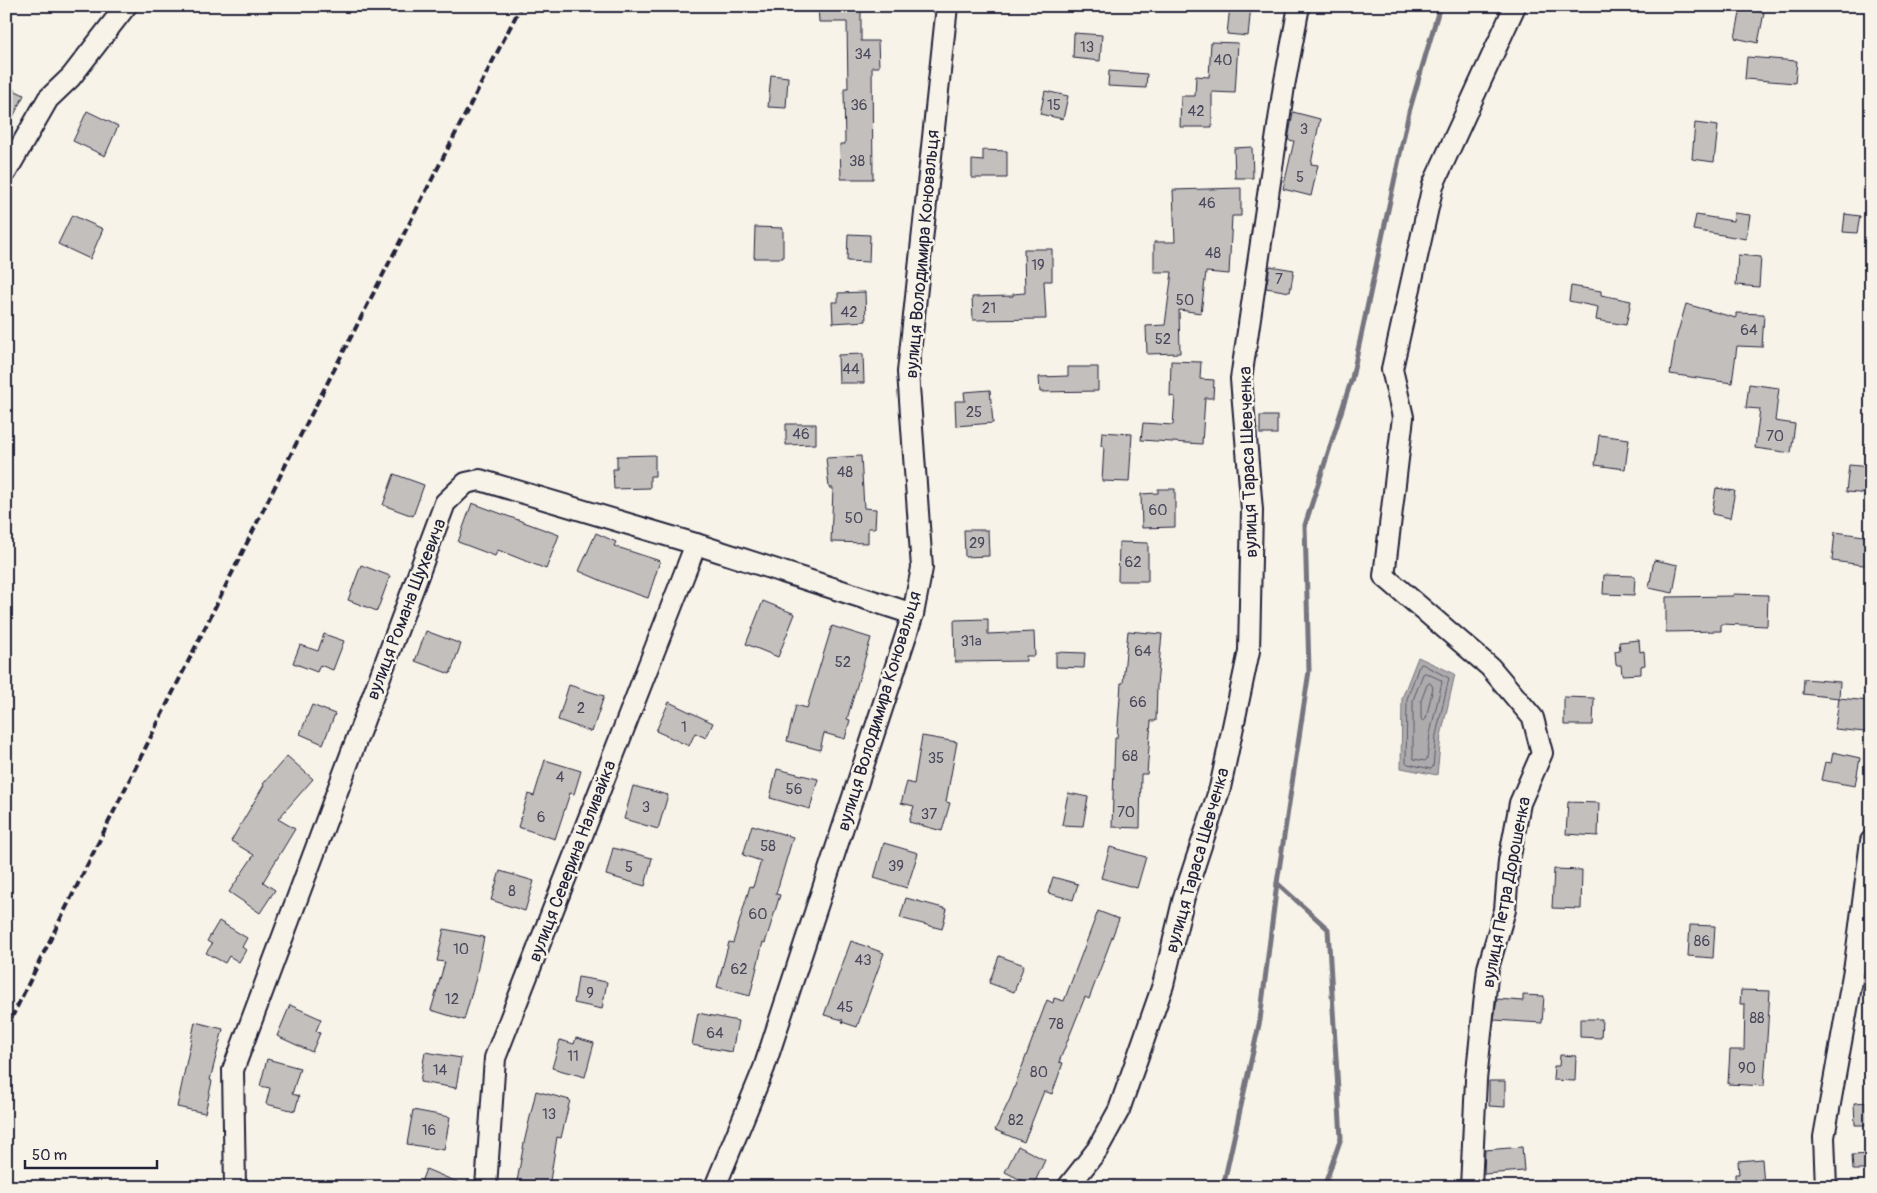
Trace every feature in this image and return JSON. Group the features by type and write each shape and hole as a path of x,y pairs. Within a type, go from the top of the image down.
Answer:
{"street":[{"path":"6,172 48,99 71,77 126,6"},
{"name":"вулиця Володимира Коновальця","path":"714,1187 764,1068 913,614 922,568 908,372 947,6"},
{"name":"вулиця Тараса Шевченка","path":"1068,1187 1097,1150 1119,1110 1163,985 1184,897 1220,788 1249,651 1252,510 1242,380 1284,86 1299,6"},
{"name":"вулиця Петра Дорошенка","path":"1472,1187 1476,1080 1488,968 1505,910 1509,861 1520,803 1542,753 1533,718 1490,667 1384,576 1403,417 1392,369 1433,185 1514,6"},
{"name":"вулиця Романа Шухевича","path":"235,1187 233,1070 445,503 466,483 480,480 696,544 913,614"},
{"name":"вулиця Северина Наливайка","path":"486,1187 495,1058 696,544"},
{"path":"1826,1187 1824,1137 1855,964 1871,841"}],"water":[{"path":"1418,657 1455,674 1441,736 1437,775 1401,768 1402,698"}],"building":[{"path":"818,6 861,6 861,41 878,41 879,67 872,67 873,179 841,179 840,144 845,144 844,88 848,88 847,22 819,22"},
{"path":"1230,6 1251,6 1248,36 1227,34"},
{"path":"1741,8 1764,13 1758,43 1735,38"},
{"path":"1074,33 1102,35 1100,61 1073,58"},
{"path":"1211,42 1238,43 1235,93 1212,92 1212,127 1180,127 1181,96 1195,96 1196,76 1209,77"},
{"path":"1747,57 1797,61 1795,83 1745,79"},
{"path":"1109,71 1147,74 1146,88 1108,86"},
{"path":"771,75 788,77 786,108 768,107"},
{"path":"6,86 24,95 6,131"},
{"path":"1045,91 1068,96 1063,119 1040,114"},
{"path":"87,111 118,126 105,156 73,141"},
{"path":"1293,112 1320,119 1311,164 1318,165 1311,196 1283,189 1294,141 1288,140"},
{"path":"1695,123 1718,126 1714,162 1692,159"},
{"path":"1252,147 1253,178 1235,178 1234,148"},
{"path":"983,150 1007,151 1007,178 972,178 972,160 983,161"},
{"path":"1241,188 1241,216 1232,216 1229,274 1206,272 1201,313 1179,310 1180,353 1147,354 1146,326 1165,325 1172,272 1154,272 1154,242 1175,242 1173,190"},
{"path":"1734,213 1750,215 1746,239 1693,230 1696,215 1733,221"},
{"path":"1845,214 1860,216 1857,233 1843,232"},
{"path":"72,215 103,229 90,259 58,244"},
{"path":"755,227 783,228 783,258 754,258"},
{"path":"848,234 870,235 869,262 847,261"},
{"path":"1024,249 1052,249 1052,281 1044,281 1046,319 973,320 972,297 1013,296 1013,294 1025,293"},
{"path":"1738,255 1761,257 1759,287 1736,285"},
{"path":"1270,266 1294,270 1290,292 1266,288"},
{"path":"1571,286 1601,291 1601,295 1631,301 1626,325 1596,320 1598,307 1569,301"},
{"path":"865,292 866,321 833,323 832,302 838,302 838,293"},
{"path":"1686,304 1736,318 1736,313 1764,314 1762,347 1737,346 1732,383 1670,374 1675,342"},
{"path":"863,354 864,383 839,383 838,355"},
{"path":"1171,361 1201,362 1200,379 1214,380 1213,398 1205,398 1202,444 1141,440 1143,423 1173,425 1175,397 1170,396"},
{"path":"1068,367 1098,367 1098,391 1040,392 1039,377 1068,376"},
{"path":"1749,384 1779,388 1775,421 1795,424 1791,453 1755,448 1760,409 1746,408"},
{"path":"990,390 993,423 956,426 955,401 965,401 964,392"},
{"path":"1260,416 1277,416 1277,434 1260,434"},
{"path":"786,424 816,424 816,444 786,445"},
{"path":"1102,432 1132,434 1129,482 1102,481 1104,446 1101,446"},
{"path":"1599,435 1629,439 1625,469 1595,465"},
{"path":"655,455 655,476 650,476 650,488 614,489 613,469 617,469 617,456"},
{"path":"861,456 864,508 876,509 875,528 868,528 868,543 831,542 833,488 829,488 826,458"},
{"path":"1849,465 1871,467 1871,494 1846,492"},
{"path":"394,474 424,485 413,516 383,505"},
{"path":"1716,488 1735,491 1730,518 1712,514"},
{"path":"1158,489 1175,489 1175,527 1142,528 1141,494 1158,493"},
{"path":"472,503 559,535 546,569 498,550 495,556 458,542"},
{"path":"964,530 988,530 989,556 965,557"},
{"path":"1835,532 1871,537 1871,566 1832,561"},
{"path":"596,533 616,542 614,546 660,561 648,598 579,571"},
{"path":"1119,542 1148,543 1148,581 1118,581"},
{"path":"1654,560 1678,565 1673,593 1649,588"},
{"path":"361,565 390,576 377,611 348,600"},
{"path":"1604,575 1635,576 1634,595 1603,594"},
{"path":"1733,594 1768,595 1767,626 1721,624 1721,631 1666,632 1666,597 1733,596"},
{"path":"763,601 795,614 778,657 746,644"},
{"path":"988,619 988,634 1034,632 1035,656 1026,656 1026,661 955,662 954,620"},
{"path":"832,626 871,638 847,719 850,720 845,739 824,733 820,750 787,741 796,705 807,708"},
{"path":"426,631 461,644 450,674 415,661"},
{"path":"1128,631 1162,634 1156,721 1151,721 1147,774 1141,774 1140,828 1112,827 1115,738 1117,738 1121,683 1123,683"},
{"path":"324,634 344,641 333,670 320,665 317,672 293,663 300,645 318,651"},
{"path":"1639,640 1640,652 1644,651 1645,665 1641,666 1641,674 1622,675 1621,665 1616,665 1615,651 1620,650 1619,642"},
{"path":"1056,652 1085,653 1084,668 1056,667"},
{"path":"1804,679 1840,682 1839,698 1803,694"},
{"path":"569,685 604,696 592,732 558,720"},
{"path":"1564,697 1594,698 1593,725 1564,725"},
{"path":"1839,698 1869,701 1865,732 1835,729"},
{"path":"669,702 713,723 706,738 695,733 689,746 656,731"},
{"path":"312,705 335,714 323,744 300,734"},
{"path":"922,736 957,742 946,802 950,803 942,831 909,822 914,806 901,803 907,782 914,784"},
{"path":"1833,752 1860,758 1855,786 1821,780 1825,762 1831,763"},
{"path":"287,756 313,779 278,819 295,829 263,882 275,890 260,913 229,892 254,855 231,841 263,784"},
{"path":"545,760 581,771 574,794 570,793 555,839 518,827 528,794 534,796"},
{"path":"777,769 818,779 810,809 770,798"},
{"path":"633,786 668,795 658,829 624,819"},
{"path":"1068,793 1088,797 1083,826 1062,825"},
{"path":"1568,802 1599,803 1598,836 1566,834"},
{"path":"752,825 793,837 776,894 780,895 765,943 763,942 750,996 717,987 729,942 733,943 750,886 753,887 761,861 743,855"},
{"path":"884,843 918,853 907,888 874,878"},
{"path":"1110,847 1146,857 1137,888 1101,878"},
{"path":"613,848 652,858 645,886 606,875"},
{"path":"1554,869 1582,870 1581,909 1552,908"},
{"path":"500,871 534,881 525,911 491,900"},
{"path":"1053,877 1078,884 1073,900 1048,893"},
{"path":"906,898 947,909 942,929 900,918"},
{"path":"1098,911 1119,919 1089,999 1085,997 1059,1062 1063,1063 1052,1094 1044,1091 1024,1142 995,1130 1010,1099 1047,1000 1053,1003 1054,998 1064,1001"},
{"path":"219,921 247,938 242,947 246,950 239,962 229,956 225,963 206,953 212,944 207,941"},
{"path":"1690,925 1715,926 1713,958 1688,956"},
{"path":"444,929 484,937 476,978 464,1020 431,1010 445,962 437,961"},
{"path":"851,941 884,953 857,1027 842,1022 843,1020 824,1015"},
{"path":"999,956 1024,965 1014,992 989,983"},
{"path":"578,977 607,982 602,1009 574,1003"},
{"path":"1741,990 1770,991 1764,1086 1728,1084 1730,1050 1744,1050 1745,1004 1740,1004"},
{"path":"1523,995 1544,996 1542,1023 1494,1020 1497,999 1523,1001"},
{"path":"290,1005 321,1019 316,1031 320,1033 312,1052 277,1036"},
{"path":"698,1013 738,1021 732,1052 692,1045"},
{"path":"1580,1019 1602,1019 1601,1038 1580,1037"},
{"path":"195,1022 223,1029 210,1080 212,1081 205,1113 177,1107"},
{"path":"576,1038 594,1043 585,1077 552,1068 560,1040 574,1044"},
{"path":"425,1052 461,1058 456,1088 420,1082"},
{"path":"1560,1055 1576,1056 1575,1081 1553,1080 1554,1066 1559,1066"},
{"path":"267,1059 300,1068 292,1094 299,1096 295,1111 266,1104 270,1088 260,1086"},
{"path":"1489,1081 1505,1081 1505,1107 1489,1106"},
{"path":"536,1091 570,1100 561,1138 557,1137 549,1187 516,1187 524,1143"},
{"path":"1871,1102 1871,1125 1855,1125 1854,1103"},
{"path":"413,1110 450,1117 444,1150 407,1144"},
{"path":"1018,1146 1045,1160 1033,1186 1005,1172"},
{"path":"1522,1147 1524,1171 1484,1174 1485,1150"},
{"path":"1871,1154 1871,1170 1853,1170 1852,1155"},
{"path":"1762,1159 1764,1186 1735,1187 1735,1174 1739,1174 1738,1161"},
{"path":"426,1169 469,1187 419,1187"}],"waterway":[{"path":"1324,1187 1341,1138 1328,929 1277,883 1309,671 1305,525 1352,378 1409,112 1440,6"},
{"path":"1223,1187 1260,1020 1277,883"}],"railway":[{"path":"6,1029 296,444 521,6"}]}
